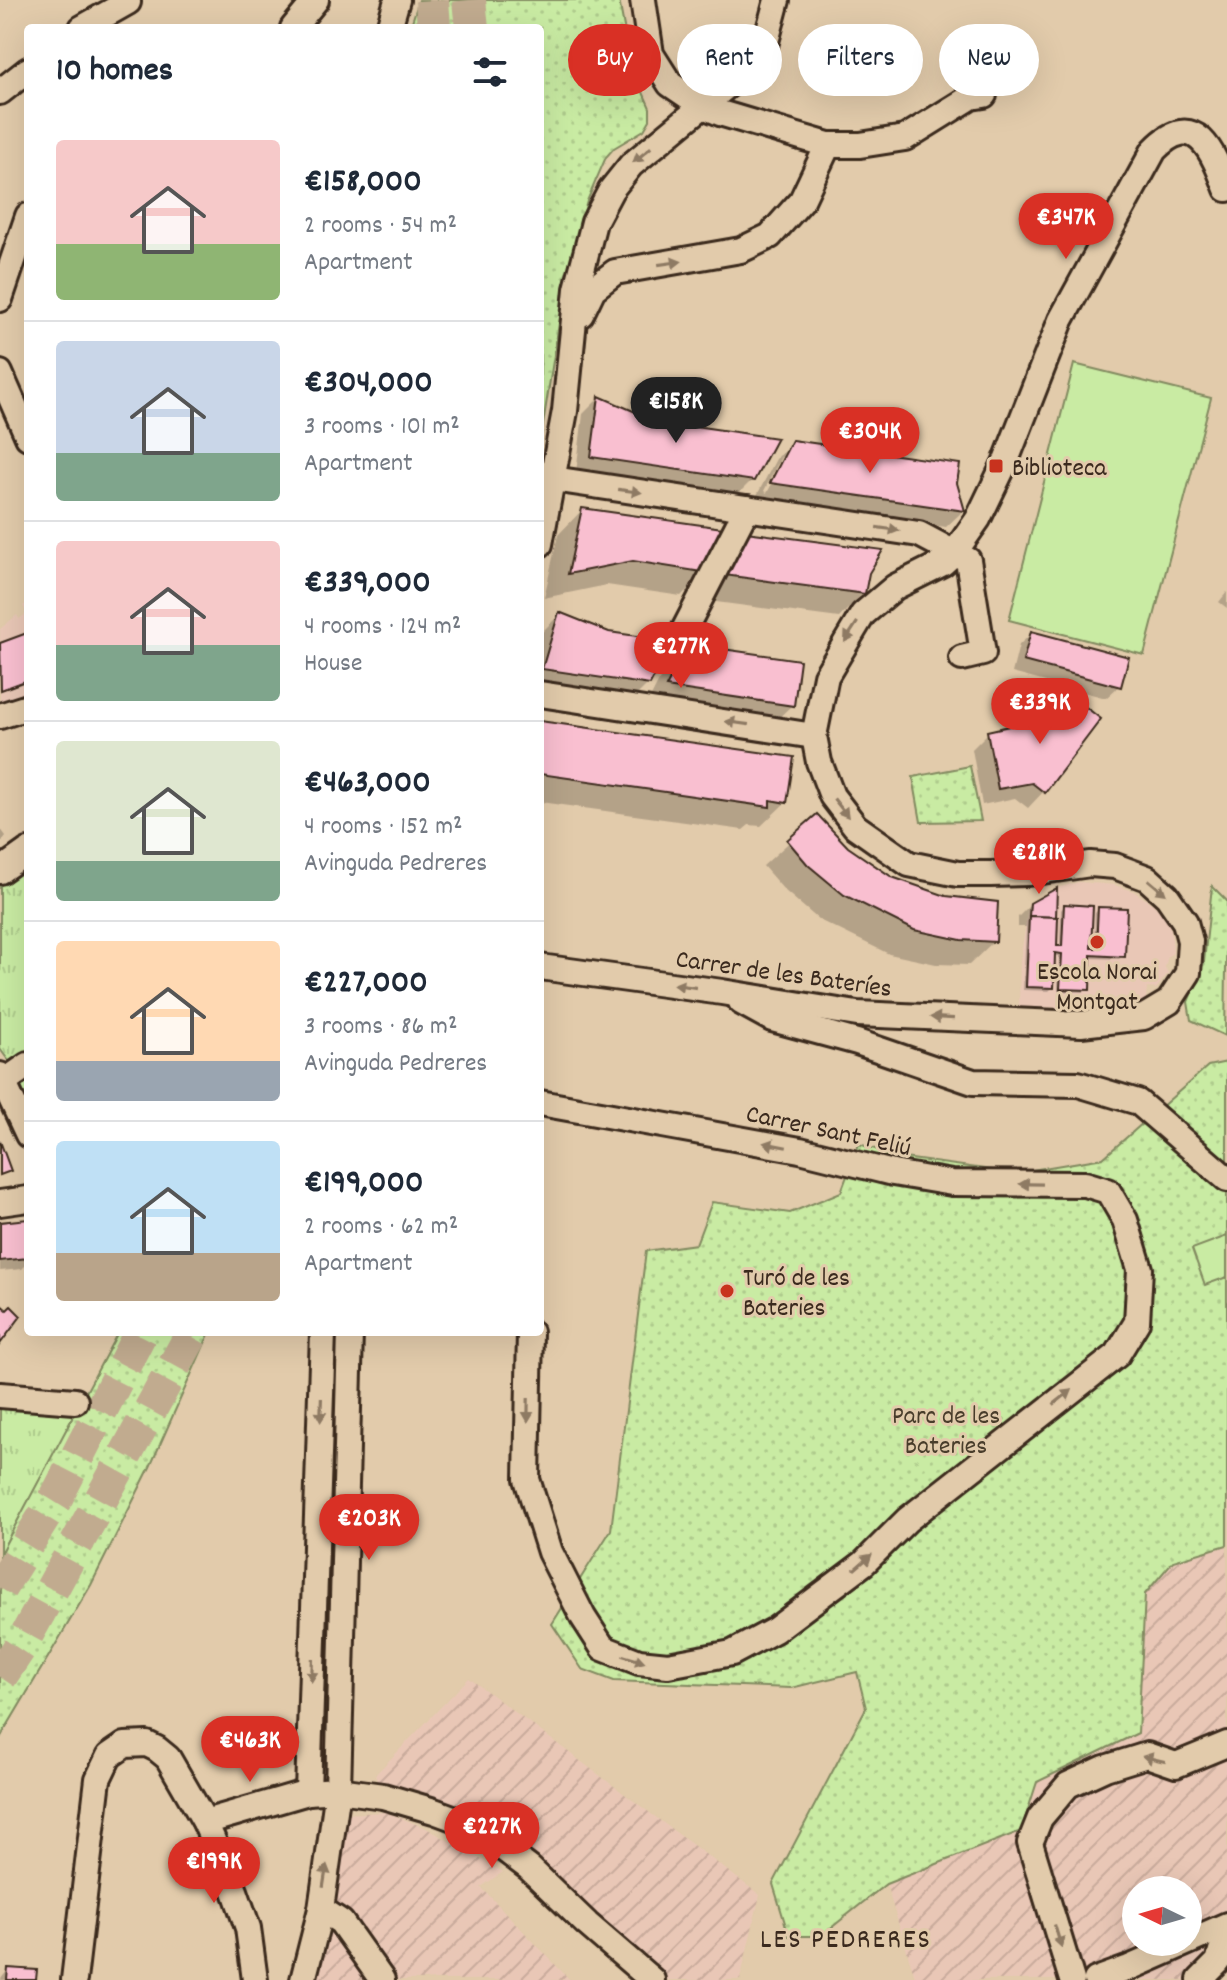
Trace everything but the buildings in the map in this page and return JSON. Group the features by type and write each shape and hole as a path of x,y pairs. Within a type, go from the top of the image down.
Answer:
{"street":[{"path":"296,24 316,0"},
{"path":"390,24 397,0"},
{"path":"406,24 413,0"},
{"path":"643,0 651,54 670,84 701,105 828,145 860,145 905,138 978,96"},
{"path":"544,524 553,479 577,289 601,206 621,176 701,105 762,57 777,0"},
{"path":"89,24 129,1"},
{"path":"119,24 129,1"},
{"path":"0,92 24,73"},
{"path":"544,695 814,736 826,676 863,614 895,587 943,563 955,552 978,519 1000,473 1061,320 1154,150 1173,136 1196,136 1207,142 1227,189"},
{"path":"573,336 593,289 615,272 741,250 770,236 802,200 828,145"},
{"path":"0,299 24,228"},
{"path":"589,240 596,262 615,272"},
{"path":"0,373 24,428"},
{"path":"553,479 919,534 968,560 974,619 983,653 962,658"},
{"path":"683,632 747,508"},
{"path":"0,716 24,708"},
{"name":"Carrer de les Bateríes","path":"544,968 857,1014 1081,1024 1144,1017 1169,1002 1188,973 1190,941 1185,922 1167,896 1147,878 1115,866 1090,864 1028,873 958,874 909,864 855,826 832,796 819,762 814,736"},
{"path":"0,871 24,854"},
{"path":"722,992 772,1019 857,1042 973,1082 1078,1084 1138,1102 1227,1179"},
{"path":"24,1067 2,1078 24,1126"},
{"name":"Carrer Sant Feliú","path":"530,1336 527,1479 550,1552 583,1617 603,1648 639,1662 668,1665 732,1653 775,1630 864,1563 907,1520 1117,1355 1137,1322 1140,1269 1125,1220 1108,1191 1085,1184 952,1183 893,1173 800,1150 544,1104"},
{"path":"0,1203 24,1200"},
{"path":"308,1792 323,1336"},
{"path":"303,1980 321,1909 338,1790 350,1336"},
{"path":"0,1395 75,1401"},
{"path":"74,1980 94,1796 103,1766 116,1750 135,1743 157,1749 168,1758 205,1822 248,1928 255,1980"},
{"path":"1072,1980 1030,1843 1040,1818 1068,1785 1105,1768 1147,1755 1176,1765 1227,1744"},
{"path":"205,1822 308,1792 338,1790 383,1796 434,1811 472,1825 529,1868 652,1980"},
{"path":"321,1909 341,1922 382,1980"},
{"path":"1111,1978 1227,1928"},
{"path":"1200,1980 1218,1962 1227,1928"}],"shaded area":[{"path":"17,615 19,619 24,615 24,694 0,703 0,629"},
{"name":"Escola Norai Montgat","path":"1079,882 1114,885 1133,891 1166,917 1171,930 1173,953 1168,956 1165,967 1168,973 1156,989 1147,988 1146,999 1134,1006 1118,1009 1019,1007 1020,961 1029,903 1060,887"},
{"path":"1227,1545 1227,1972 1220,1980 916,1980 886,1884 1021,1831 1037,1782 1138,1733 1145,1594 1173,1561"},
{"path":"469,1678 760,1895 740,1980 652,1980 472,1825 383,1796 375,1775"},
{"path":"386,1812 428,1829 503,1872 481,1887 570,1980 318,1980 344,1814"}],"green space":[{"path":"419,0 619,0 623,24 568,24 568,96 645,96 650,108 650,120 644,130 614,148 606,157 587,201 567,273 544,418 544,24 411,24"},
{"path":"1074,364 1211,398 1144,655 1009,620"},
{"path":"970,766 981,821 921,822 913,777"},
{"path":"24,868 24,1094 11,1064 0,1049 0,885"},
{"path":"1212,886 1227,901 1225,1036 1191,1020 1188,1002 1204,962"},
{"name":"Parc de les Bateries","path":"1227,1062 1227,1545 1173,1561 1145,1594 1138,1733 1037,1782 1021,1831 886,1884 821,1936 789,1936 773,1884 866,1708 857,1672 791,1688 614,1681 582,1669 552,1624 611,1530 646,1251 696,1244 712,1202 790,1213 841,1192 859,1144 904,1158 1014,1173 1103,1158 1208,1066"},
{"path":"1227,1236 1227,1277 1205,1285 1192,1249"},
{"path":"116,1336 208,1336 150,1467 91,1585 0,1738 0,1554"},
{"path":"0,1406 77,1411 0,1554"}],"tunnel":[{"path":"432,0 434,24"},
{"path":"469,0 472,24"},
{"path":"0,1588 57,1496 139,1336"},
{"path":"0,1677 20,1647 191,1336"}],"place":[{"name":"Biblioteca","path":"996,466"},
{"name":"Escola Norai Montgat","path":"1097,942"},
{"name":"Turó de les Bateries","path":"727,1291"}],"district":[{"name":"LES PEDRERES","path":"846,1937"}]}
